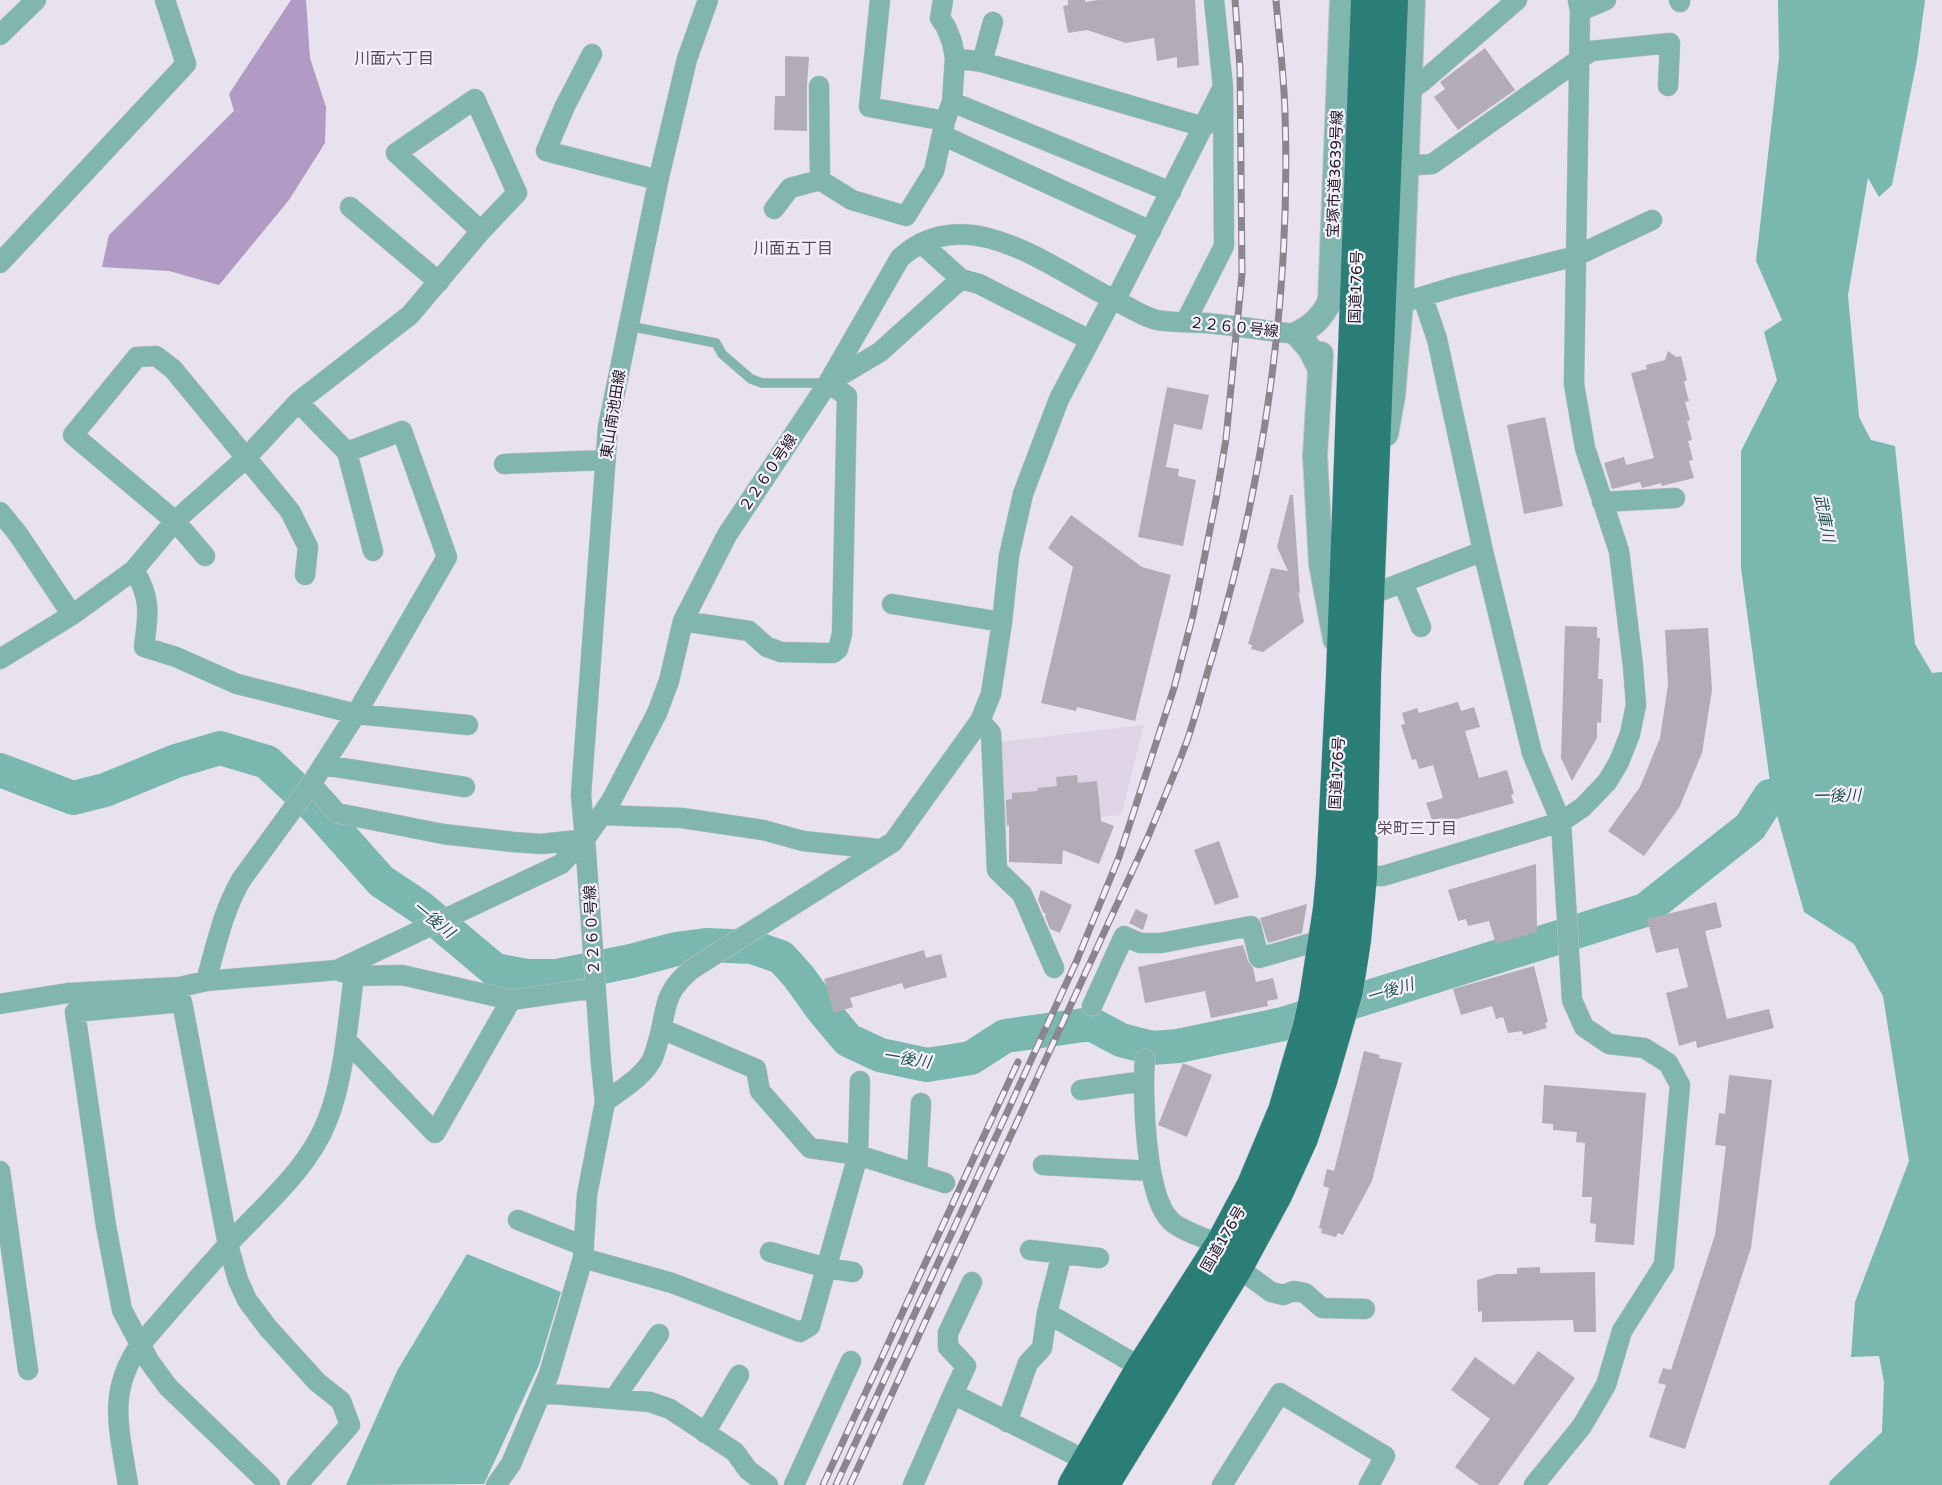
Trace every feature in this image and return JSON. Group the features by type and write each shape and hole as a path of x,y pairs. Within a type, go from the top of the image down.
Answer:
{"highway":[{"name":"国道176号","path":"1093,1476 1142,1368 1276,1195 1302,1138 1343,1005 1355,940 1346,876 1342,677 1367,0"},
{"name":"国道176号","path":"1093,1476 1229,1256 1253,1185 1284,1112 1312,1012 1325,939 1346,876 1368,596 1392,0"}],"street":[{"path":"0,35 36,0"},
{"path":"0,263 186,64 165,0"},
{"name":"東山南池田線","path":"585,839 581,795 608,427 658,180 687,59 708,0"},
{"path":"880,0 868,107 944,128 1151,231"},
{"path":"906,216 934,171 952,102 955,58 952,42 940,18 943,0"},
{"path":"1186,321 1224,246 1223,87 1214,0"},
{"name":"宝塚市道3639号線","path":"1342,0 1330,302 1323,315 1315,456 1321,564 1342,677"},
{"path":"1372,509 1412,301 1406,166 1413,0"},
{"path":"1410,90 1517,0"},
{"path":"1346,876 1383,876 1561,822 1583,807 1607,782 1619,762 1630,735 1636,705 1618,551 1585,448 1574,384 1579,6 1606,0"},
{"path":"982,62 993,22"},
{"path":"1406,166 1432,164 1590,51 1670,43 1668,86"},
{"path":"592,54 546,151 658,180"},
{"path":"955,58 982,62 1204,127"},
{"path":"819,86 820,180"},
{"path":"605,1102 642,1073 652,1061 662,1029 664,1007 674,985 692,969 879,849 894,842 980,721 991,694 1009,556 1023,494 1059,399 1112,299 1120,291 1223,87"},
{"path":"0,659 72,615 134,570 175,521 246,458 298,402 410,315 481,231 517,193 475,99 396,153 481,231"},
{"path":"952,102 1171,192"},
{"path":"774,209 790,188 820,180 852,200 906,216 961,279 979,284 1090,340"},
{"path":"350,207 439,282"},
{"path":"1412,301 1454,287 1576,256 1653,220"},
{"name":"２２６０号線","path":"496,1485 511,1464 549,1374 584,1252 587,1195 605,1102 585,839 611,801 657,713 669,681 683,621 727,535 828,383 900,258 927,240 956,234 975,234 1008,243 1155,320 1186,321 1298,334"},
{"path":"683,621 749,631 767,646 781,652 833,653 838,650 842,633 847,396 828,383 880,352 961,279"},
{"path":"1412,301 1437,339 1483,551 1532,753 1561,822 1572,1000 1584,1027 1609,1044 1644,1048 1668,1063 1680,1085 1664,1265 1622,1330 1606,1385 1582,1426 1534,1485"},
{"path":"1320,369 1310,349 1298,334 1310,328 1323,315"},
{"path":"205,555 175,521 73,435 137,357 156,356 173,369 290,511 308,547 305,575"},
{"path":"298,402 347,452 373,551"},
{"path":"206,981 220,929 232,896 310,785 356,714 447,557 402,431 347,452"},
{"path":"504,464 605,460"},
{"path":"1602,502 1675,498"},
{"path":"0,512 18,534 72,615"},
{"path":"1368,596 1483,551"},
{"path":"134,570 142,583 148,613 144,648 176,657 237,684 356,714 468,725"},
{"path":"1403,583 1421,627"},
{"path":"892,604 1002,622"},
{"path":"980,721 991,734 997,870 1022,894 1054,968"},
{"path":"323,765 465,788"},
{"path":"310,785 337,813 443,834 532,844 585,839"},
{"path":"602,815 682,818 763,830 803,841 879,849"},
{"path":"346,973 425,928 561,864 585,839"},
{"path":"1092,1006 1124,936 1140,943 1161,943 1251,926 1259,958 1325,939"},
{"path":"128,1485 117,1414 121,1382 130,1359 228,1245 312,1153 328,1119 346,1040 346,973"},
{"path":"270,1485 168,1387 140,1345 122,1310 106,1226 75,1012 181,995 206,981 346,973 402,975 512,1000 595,976"},
{"path":"0,1004 68,993 181,995"},
{"path":"181,995 228,1245 238,1280 247,1300 268,1328 317,1382 341,1401 350,1425 297,1485"},
{"path":"346,1040 435,1133 512,1000"},
{"path":"662,1029 756,1069 760,1091 810,1148 858,1155 945,1183"},
{"path":"1145,1059 1145,1129 1151,1171 1163,1213 1172,1223 1229,1256 1271,1292 1283,1295 1294,1291 1305,1293 1322,1308 1365,1309"},
{"path":"1082,1090 1144,1081"},
{"path":"518,1220 584,1252 800,1332 810,1326 858,1155 860,1082"},
{"path":"917,1173 921,1103"},
{"path":"1043,1165 1151,1171"},
{"path":"0,1171 28,1370"},
{"path":"1030,1250 1099,1258"},
{"path":"770,1252 827,1268 853,1272"},
{"path":"1007,1422 1028,1363 1042,1348 1047,1313 1062,1254"},
{"path":"913,1485 966,1366 948,1347 948,1333 972,1282"},
{"path":"1047,1313 1142,1368"},
{"path":"614,1399 660,1334"},
{"path":"794,1485 851,1362"},
{"path":"705,1433 739,1375"},
{"path":"541,1393 650,1402 670,1409 735,1452 748,1470 768,1485"},
{"path":"1229,1483 1280,1393 1385,1456 1369,1485"},
{"path":"953,1394 1007,1422 1093,1476"}],"lane":[{"path":"628,326 716,342 722,354 740,371 762,383 828,383"}],"shaded area":[{"path":"291,0 306,0 310,58 326,107 325,143 289,200 219,285 169,271 102,267 109,235 234,111 229,94"},
{"path":"1144,725 1121,815 1004,827 999,742"}],"water":[{"name":"武庫川","path":"1778,0 1925,0 1917,60 1892,185 1879,197 1868,178 1848,295 1859,417 1871,440 1895,446 1915,644 1932,673 1942,672 1942,1485 1829,1485 1830,1481 1882,1432 1884,1382 1879,1356 1851,1357 1855,1302 1909,1161 1883,996 1854,944 1804,912 1772,797 1741,568 1741,451 1777,380 1764,332 1782,320 1756,261 1779,58"},
{"path":"467,1254 561,1292 539,1365 484,1484 346,1485 397,1371"}],"building":[{"path":"1068,0 1085,0 1085,2 1195,0 1199,65 1177,68 1177,57 1157,61 1154,38 1126,43 1087,30 1068,33 1063,6 1068,5"},
{"path":"1485,48 1515,90 1458,130 1434,97 1445,89 1440,82"},
{"path":"785,56 809,57 807,131 774,130 775,96 785,96"},
{"path":"1668,351 1676,357 1681,356 1687,380 1684,382 1689,401 1685,402 1690,420 1687,421 1692,440 1688,441 1693,460 1689,461 1694,478 1662,486 1661,483 1642,488 1640,482 1612,489 1604,463 1624,457 1626,465 1654,458 1631,373 1647,369 1646,365 1665,360"},
{"path":"1167,387 1209,395 1202,430 1174,424 1166,467 1179,469 1178,476 1196,480 1183,546 1138,537"},
{"path":"1545,417 1563,506 1524,514 1507,425"},
{"path":"1290,495 1293,495 1300,594 1298,591 1304,622 1263,652 1251,649 1252,645 1248,644 1271,568 1288,571 1277,547"},
{"path":"1071,515 1142,567 1171,575 1135,721 1077,707 1076,711 1041,703 1073,567 1048,548"},
{"path":"1565,626 1597,627 1597,638 1600,638 1598,679 1603,679 1601,723 1597,722 1597,738 1572,781 1561,758"},
{"path":"1708,628 1712,690 1702,753 1679,808 1644,856 1608,831 1640,787 1660,738 1668,685 1665,630"},
{"path":"1458,702 1461,711 1474,707 1480,727 1465,731 1479,778 1507,770 1514,794 1511,795 1514,803 1443,823 1442,818 1432,820 1426,803 1443,798 1433,765 1419,769 1416,759 1412,760 1401,725 1405,724 1402,713 1417,708 1419,713"},
{"path":"1077,775 1078,783 1097,781 1101,821 1114,826 1099,864 1063,850 1062,864 1009,862 1006,800 1012,799 1012,793 1038,791 1037,788 1057,786 1056,777"},
{"path":"1219,841 1239,897 1215,905 1194,850"},
{"path":"1536,864 1537,932 1496,944 1489,921 1468,926 1466,919 1458,921 1448,890"},
{"path":"1041,890 1072,905 1060,933 1050,929 1046,914 1038,900"},
{"path":"1716,902 1722,927 1705,931 1727,1019 1769,1009 1774,1028 1697,1048 1696,1041 1679,1046 1666,993 1688,987 1678,948 1656,953 1647,919"},
{"path":"1307,904 1302,933 1268,943 1260,918"},
{"path":"1136,909 1148,915 1143,930 1129,923"},
{"path":"1243,945 1253,968 1256,982 1273,978 1278,999 1267,1001 1268,1006 1211,1018 1205,991 1145,1003 1138,967"},
{"path":"924,950 926,958 941,954 947,977 904,989 902,983 850,998 853,1007 834,1013 824,979"},
{"path":"1534,966 1548,1022 1545,1023 1547,1028 1523,1035 1522,1031 1508,1033 1503,1017 1496,1019 1492,1006 1461,1015 1453,989"},
{"path":"1364,1051 1380,1055 1379,1058 1402,1063 1372,1181 1343,1235 1338,1233 1336,1237 1321,1233 1322,1229 1319,1228 1329,1188 1323,1186 1327,1169 1334,1171"},
{"path":"1183,1063 1212,1075 1187,1137 1158,1125"},
{"path":"1729,1075 1772,1080 1751,1248 1685,1449 1649,1437 1666,1385 1658,1383 1663,1368 1671,1370 1715,1235 1726,1146 1715,1145 1719,1113 1725,1114"},
{"path":"1544,1085 1646,1093 1634,1245 1595,1242 1596,1224 1590,1223 1592,1197 1582,1197 1585,1143 1576,1142 1577,1132 1553,1130 1553,1124 1542,1123"},
{"path":"1540,1267 1540,1273 1595,1272 1596,1332 1574,1332 1573,1320 1482,1322 1482,1311 1478,1312 1477,1280 1497,1274 1517,1274 1517,1268"},
{"path":"1538,1351 1575,1378 1498,1485 1479,1485 1455,1467 1490,1419 1451,1390 1475,1357 1514,1385"}],"waterway":[{"name":"一後川","path":"0,770 73,798 105,790 176,761 220,748 267,762 316,808 381,881 420,907 495,970 527,976 557,976 676,949 706,945 752,947 781,957 848,1040 880,1055 927,1065 971,1058 1005,1036 1091,1024 1121,1040 1152,1048 1178,1046 1283,1024 1645,910 1750,827 1770,796 1818,795"}],"railway":[{"path":"836,1485 1077,960 1119,857 1174,688 1193,615 1226,439 1242,274 1240,68 1235,0"},
{"path":"850,1485 1148,837 1187,741 1213,654 1247,521 1260,454 1278,318 1286,182 1283,70 1276,0"},
{"path":"823,1485 1018,1062"}],"district":[{"name":"川面六丁目","path":"394,58"},
{"name":"川面五丁目","path":"793,248"},
{"name":"栄町三丁目","path":"1417,828"}]}
